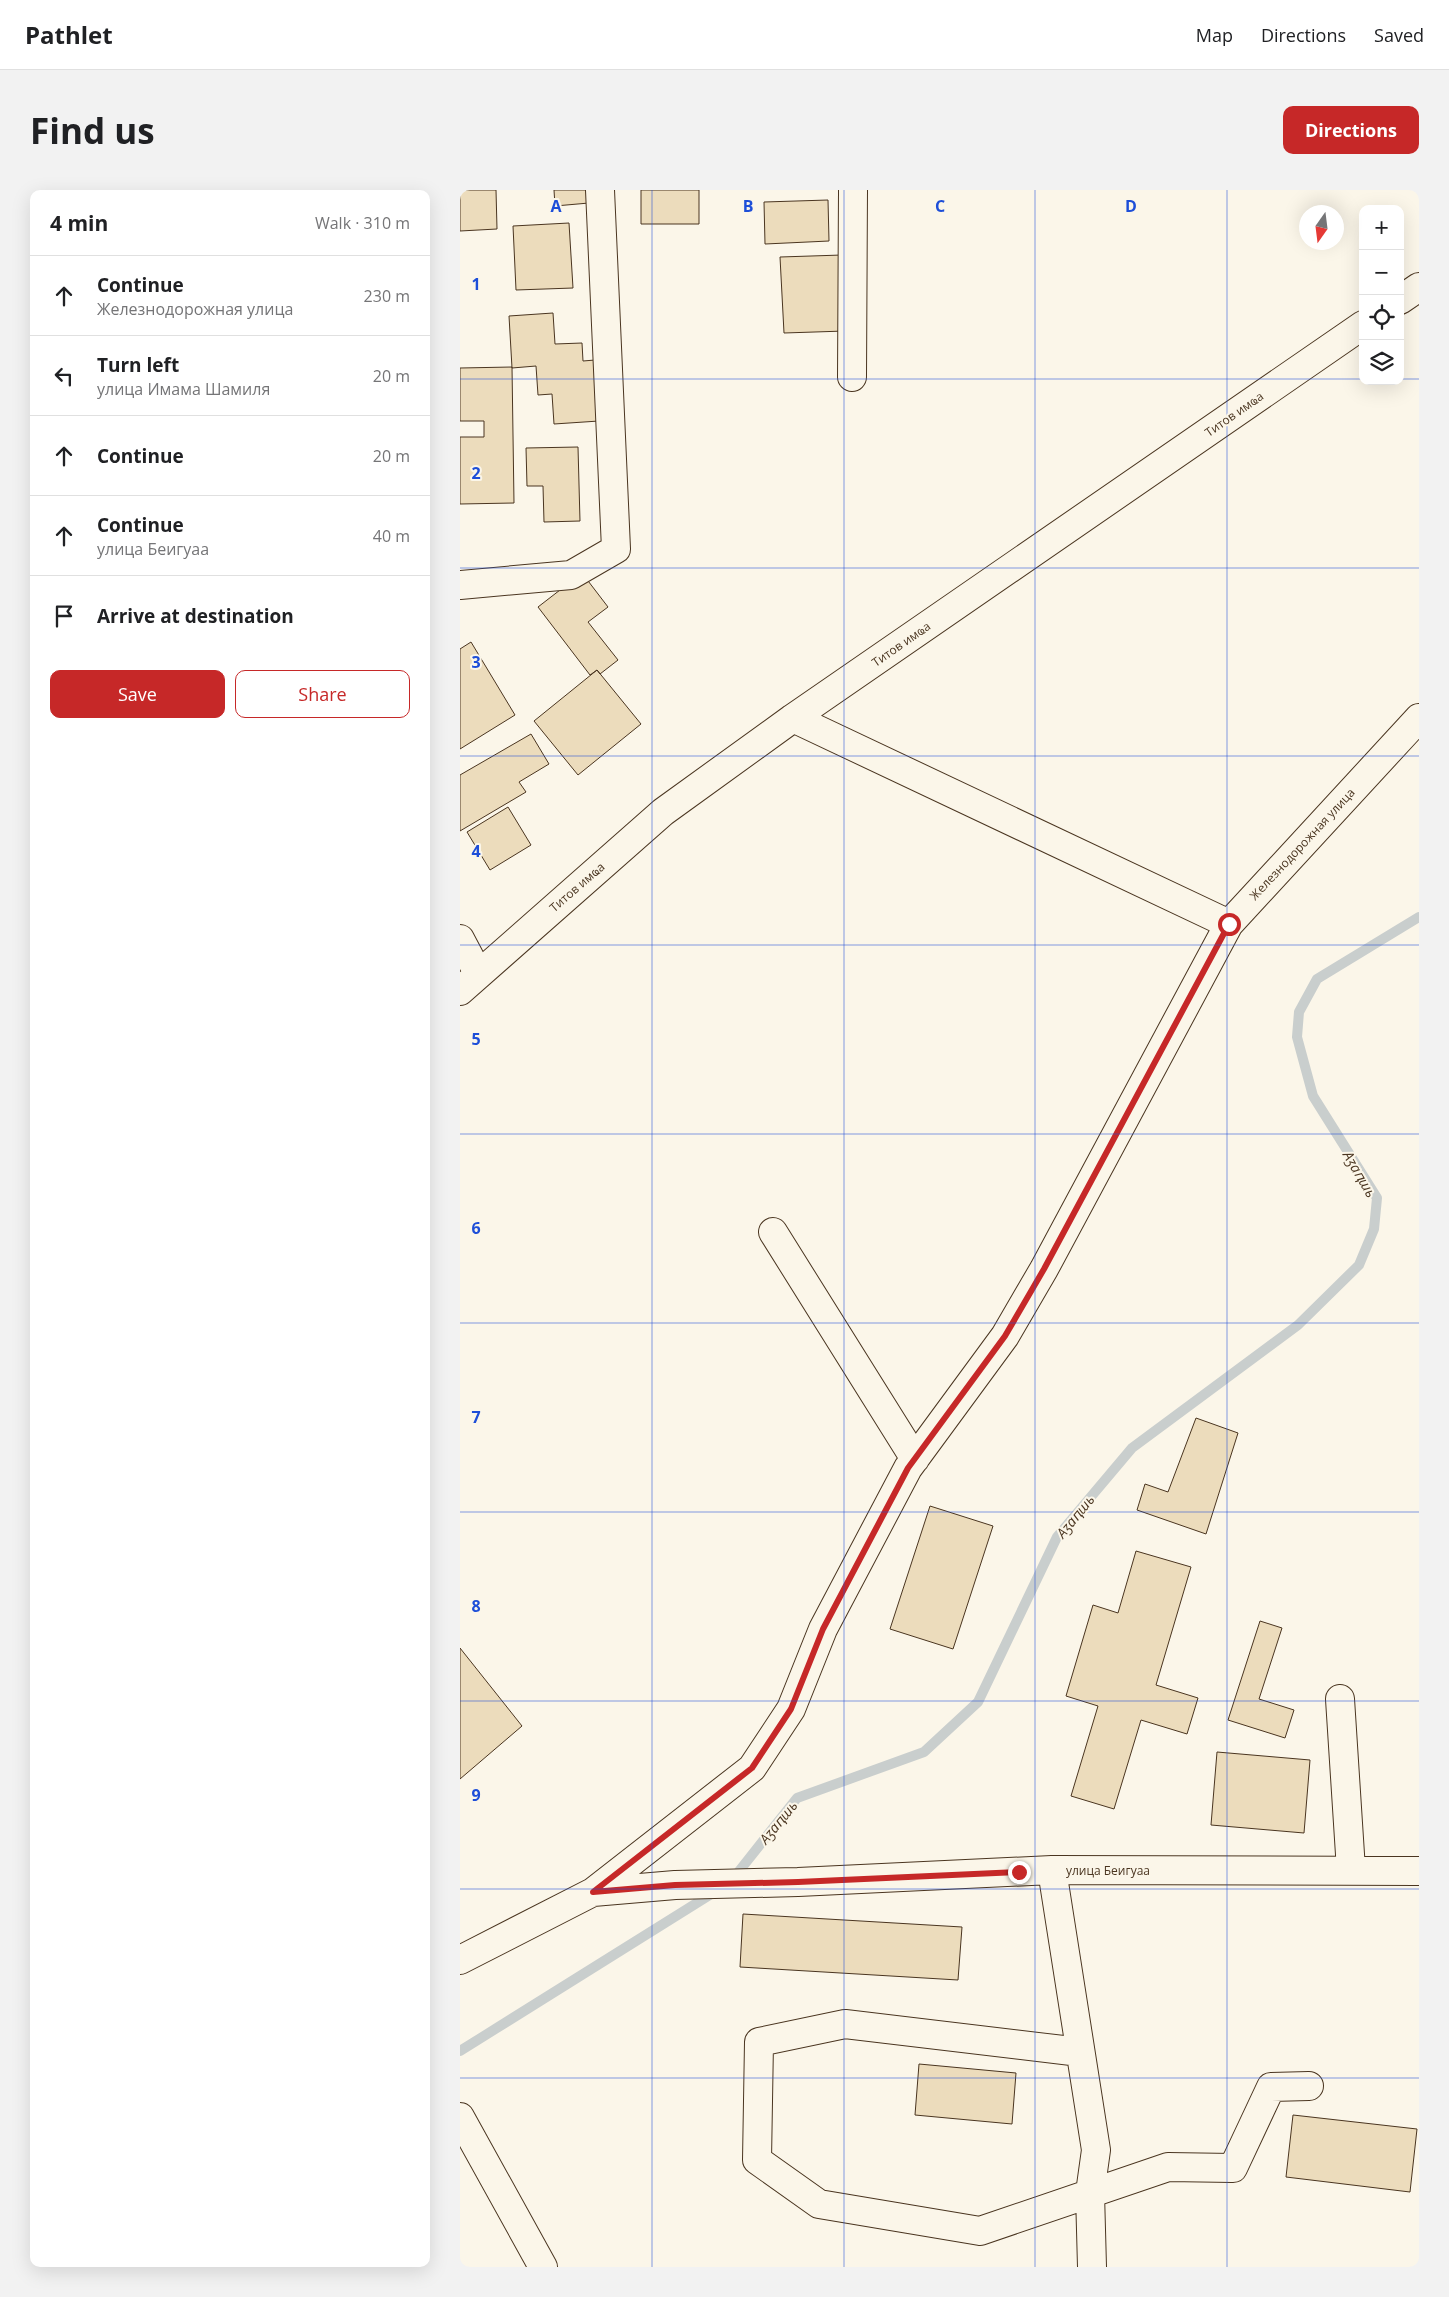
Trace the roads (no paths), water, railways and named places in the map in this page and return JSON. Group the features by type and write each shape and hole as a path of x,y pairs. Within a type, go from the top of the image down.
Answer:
{"street":[{"path":"460,585 571,575 616,550 600,190"},
{"path":"852,377 853,190"},
{"path":"1404,297 1419,287"},
{"name":"Титов имҩа","path":"469,982 663,812 793,718 1359,328"},
{"path":"793,718 1229,924"},
{"name":"Железнодорожная улица","path":"593,1892 752,1768 791,1709 823,1629 915,1459 1005,1336 1044,1269 1229,924 1419,718"},
{"path":"460,939 469,982"},
{"path":"773,1232 915,1459"},
{"path":"1340,1699 1351,1870"},
{"path":"1052,1870 1096,2150 1090,2193 1092,2267"},
{"name":"улица Беигуаа","path":"593,1892 675,1885 798,1882 1052,1870 1419,1871"},
{"path":"460,1960 593,1892"},
{"path":"1080,2052 845,2024 759,2042 757,2160 818,2204 980,2231 1168,2167 1232,2168 1271,2087 1309,2086"},
{"path":"460,2117 543,2267"}],"waterway":[{"name":"Аӡаԥшь","path":"732,1880 797,1798 924,1752 978,1702 1057,1537 1132,1448 1298,1325 1359,1265 1374,1229 1377,1198 1313,1096 1297,1037 1299,1012 1317,979 1419,917"},
{"name":"Аӡаԥшь","path":"460,2051 716,1891"}]}
